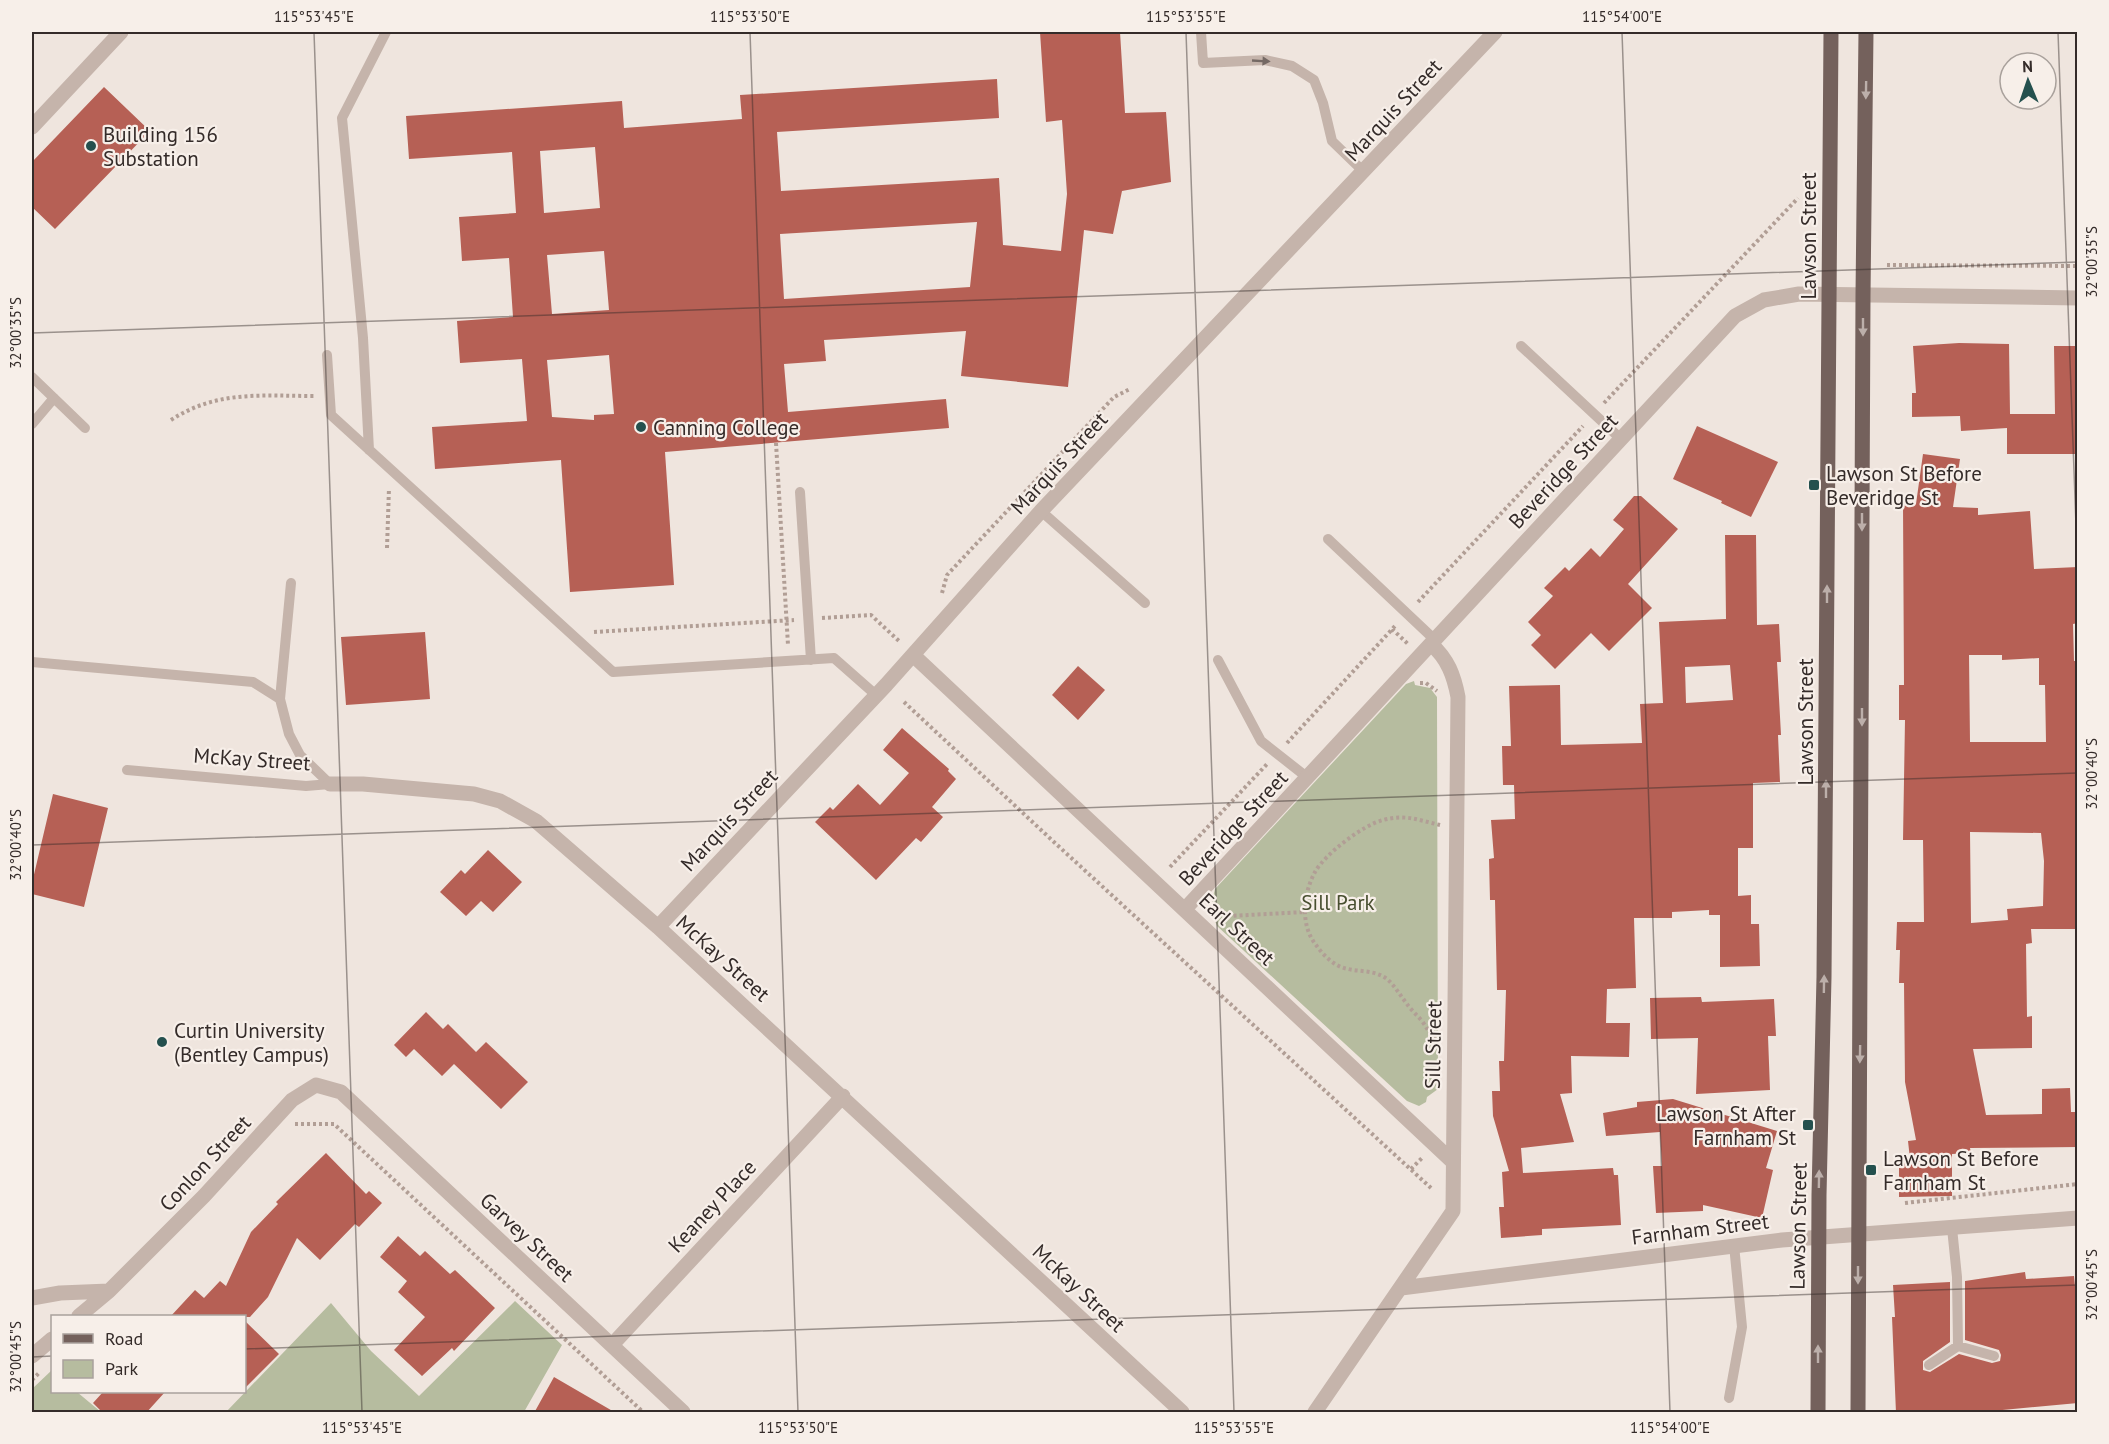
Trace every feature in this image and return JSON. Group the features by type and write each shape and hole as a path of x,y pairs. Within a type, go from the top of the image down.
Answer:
{"main road":[{"name":"Lawson Street","path":"1818,1413 1831,32"},
{"path":"1858,1413 1866,32"}],"street":[{"path":"32,127 121,32"},
{"name":"Marquis Street","path":"658,927 913,655 1041,512 1495,32"},
{"name":"Beveridge Street","path":"1185,909 1735,316 1749,307 1778,297 1829,294 2078,298"},
{"name":"Sill Street","path":"1315,1413 1453,1211 1458,697 1453,674 1433,642"},
{"name":"Earl Street","path":"913,655 1452,1161"},
{"name":"McKay Street","path":"330,784 455,791 500,801 536,821 658,927 843,1096 1182,1413"},
{"name":"Conlon Street","path":"81,1315 109,1292 204,1196 292,1100 316,1085 341,1092"},
{"name":"Garvey Street","path":"341,1092 683,1413"},
{"name":"Keaney Place","path":"612,1345 843,1096"},
{"name":"Farnham Street","path":"1401,1288 1734,1245 2078,1218"},
{"path":"32,1298 60,1293 109,1292"},
{"path":"32,1356 51,1340"}],"lane":[{"path":"369,450 363,338 342,118 386,32"},
{"path":"1201,32 1203,63 1265,60 1292,66 1314,80 1323,102 1332,141 1364,172"},
{"path":"1521,346 1622,440"},
{"path":"327,355 331,415 613,672 834,658 876,695"},
{"path":"32,377 85,428"},
{"path":"32,424 54,398"},
{"path":"800,492 811,660"},
{"path":"1041,512 1145,603"},
{"path":"1328,539 1433,642"},
{"path":"291,583 280,699 290,734 300,755 330,784"},
{"path":"1218,660 1261,741 1308,778"},
{"path":"32,662 253,682 280,699"},
{"name":"McKay Street","path":"127,770 294,785 330,784"},
{"path":"1952,1228 1957,1277 1958,1346"},
{"path":"1729,1398 1742,1327 1734,1245"},
{"path":"1929,1365 1958,1346 1994,1356"}],"path":[{"path":"1170,867 1798,198"},
{"path":"1887,265 2078,266"},
{"path":"171,420 187,409 208,401 237,395 330,396"},
{"path":"776,443 789,661"},
{"path":"387,548 390,469"},
{"path":"589,633 871,615 901,642"},
{"path":"1392,629 1409,645"},
{"path":"904,702 1431,1188"},
{"path":"1441,826 1413,817 1401,817 1382,820 1361,830 1336,849 1315,872 1305,912 1309,934 1328,958 1341,967 1370,972 1387,980 1431,1035 1441,1039"},
{"path":"1211,904 1229,916 1305,912"},
{"path":"285,1124 334,1124 643,1413"},
{"path":"1411,1169 1424,1156"},
{"path":"1905,1203 2078,1184"}],"green space":[{"name":"Sill Park","path":"1414,681 1415,685 1430,688 1437,697 1438,1089 1419,1106 1407,1101 1217,926 1210,908 1215,889 1406,684"},
{"path":"515,1301 562,1345 524,1412 226,1412 331,1303 371,1351 419,1396"},
{"path":"51,1371 51,1393 78,1393 101,1412 32,1412 32,1389"}],"building":[{"path":"1040,32 1120,32 1125,113 1166,112 1171,182 1122,191 1113,234 1084,230 1068,387 961,376 966,331 824,340 826,361 784,364 788,412 946,399 949,428 665,452 674,585 570,592 561,460 435,469 432,427 527,421 522,359 460,363 457,321 513,317 509,258 462,261 459,217 516,213 512,152 409,159 406,116 622,101 624,128 742,119 740,95 997,79 999,118 777,132 781,191 999,178 1003,245 1061,251 1067,194 1062,120 1046,122","holes":["595,147 600,208 544,213 540,151","977,222 970,287 784,299 780,234","604,251 609,310 552,314 547,255","609,355 614,414 594,415 594,420 552,417 547,360"]},
{"name":"Building 156 Substation","path":"104,87 150,131 55,229 32,207 32,162"},
{"path":"1959,343 2009,344 2010,414 2055,414 2054,346 2078,346 2076,454 2007,454 2007,428 1961,431 1960,416 1912,417 1912,393 1916,393 1913,346"},
{"path":"1697,426 1778,462 1751,517 1673,479"},
{"path":"1923,454 1960,459 1953,507 1978,508 1978,515 2030,511 2034,569 2078,567 2078,623 2073,624 2074,661 2078,661 2078,728 2075,728 2075,763 2078,762 2078,929 2031,929 2032,943 2026,944 2027,1017 2032,1016 2032,1048 1973,1049 1986,1115 2042,1114 2042,1089 2070,1088 2071,1112 2078,1112 2078,1147 1970,1148 1971,1153 1952,1154 1952,1196 1899,1197 1899,1159 1910,1159 1908,1141 1916,1140 1905,1082 1904,983 1899,983 1900,950 1896,950 1897,922 1924,922 1923,840 1903,840 1905,720 1899,720 1899,685 1904,685 1903,504 1916,504","holes":["1969,655 2002,655 2002,660 2039,658 2039,685 2045,685 2046,742 1970,742","1970,832 2041,833 2044,861 2043,906 2007,909 2008,920 1971,923"]},
{"path":"1634,496 1641,496 1678,529 1628,584 1652,608 1609,651 1591,633 1555,669 1531,645 1541,635 1528,622 1553,596 1544,588 1565,567 1569,571 1591,548 1600,557 1624,529 1613,520"},
{"path":"1725,535 1756,535 1757,625 1779,624 1781,662 1777,662 1781,735 1778,735 1780,782 1753,783 1753,848 1738,848 1738,896 1751,895 1751,924 1759,924 1760,966 1720,967 1720,915 1709,915 1709,910 1672,912 1672,918 1634,918 1636,988 1607,989 1606,1023 1630,1023 1629,1057 1571,1056 1572,1093 1560,1094 1574,1142 1521,1148 1523,1173 1613,1168 1614,1175 1618,1175 1621,1225 1542,1229 1542,1235 1501,1238 1499,1207 1504,1207 1502,1172 1509,1171 1493,1116 1492,1091 1500,1091 1499,1061 1504,1061 1506,990 1497,990 1495,900 1490,900 1489,859 1494,858 1491,820 1515,819 1514,785 1503,785 1502,746 1511,746 1509,686 1560,685 1561,745 1642,743 1640,704 1663,703 1659,622 1726,619","holes":["1730,665 1733,700 1686,703 1685,667"]},
{"path":"425,632 430,699 346,705 341,637"},
{"path":"1078,666 1105,690 1078,720 1052,695"},
{"path":"902,728 949,769 948,771 956,779 932,807 943,817 921,842 916,838 876,880 815,822 830,807 833,810 858,784 880,805 909,773 883,750"},
{"path":"53,794 108,808 84,907 32,894 32,883"},
{"path":"488,850 522,882 493,912 481,901 466,916 440,892 461,870 465,874"},
{"path":"1701,997 1702,1002 1774,999 1776,1036 1768,1036 1770,1090 1696,1094 1698,1038 1651,1039 1650,998"},
{"path":"426,1012 443,1029 448,1024 476,1052 486,1042 528,1082 501,1109 454,1064 442,1076 414,1049 406,1057 394,1045"},
{"path":"1673,1099 1777,1131 1766,1168 1773,1170 1762,1218 1703,1205 1703,1211 1656,1213 1653,1166 1662,1166 1660,1132 1606,1136 1603,1113 1637,1107 1637,1102"},
{"path":"326,1153 366,1194 369,1191 382,1203 359,1227 355,1224 320,1260 297,1238 268,1297 250,1317 246,1315 172,1315 195,1290 204,1298 220,1281 226,1286 251,1232 278,1204 276,1202"},
{"path":"398,1236 420,1256 425,1251 450,1274 455,1270 495,1308 454,1351 452,1348 422,1376 394,1350 425,1317 398,1292 407,1281 380,1257"},
{"path":"2025,1272 2026,1279 2074,1276 2078,1317 2078,1403 1971,1413 1896,1413 1893,1285 1950,1282 1950,1342 1923,1361 1923,1370 1930,1372 1959,1354 1992,1363 2000,1361 1999,1350 1965,1340 1965,1281"},
{"path":"246,1322 279,1354 246,1387"},
{"path":"554,1377 616,1413 534,1413"},
{"path":"102,1393 164,1393 146,1413 103,1413 93,1403"}],"place":[{"name":"Building 156 Substation","path":"91,146"},
{"name":"Canning College","path":"641,427"},
{"name":"Lawson St Before Beveridge St","path":"1814,485"},
{"name":"Curtin University (Bentley Campus)","path":"162,1042"},
{"name":"Lawson St After Farnham St","path":"1808,1125"},
{"name":"Lawson St Before Farnham St","path":"1871,1170"}]}
